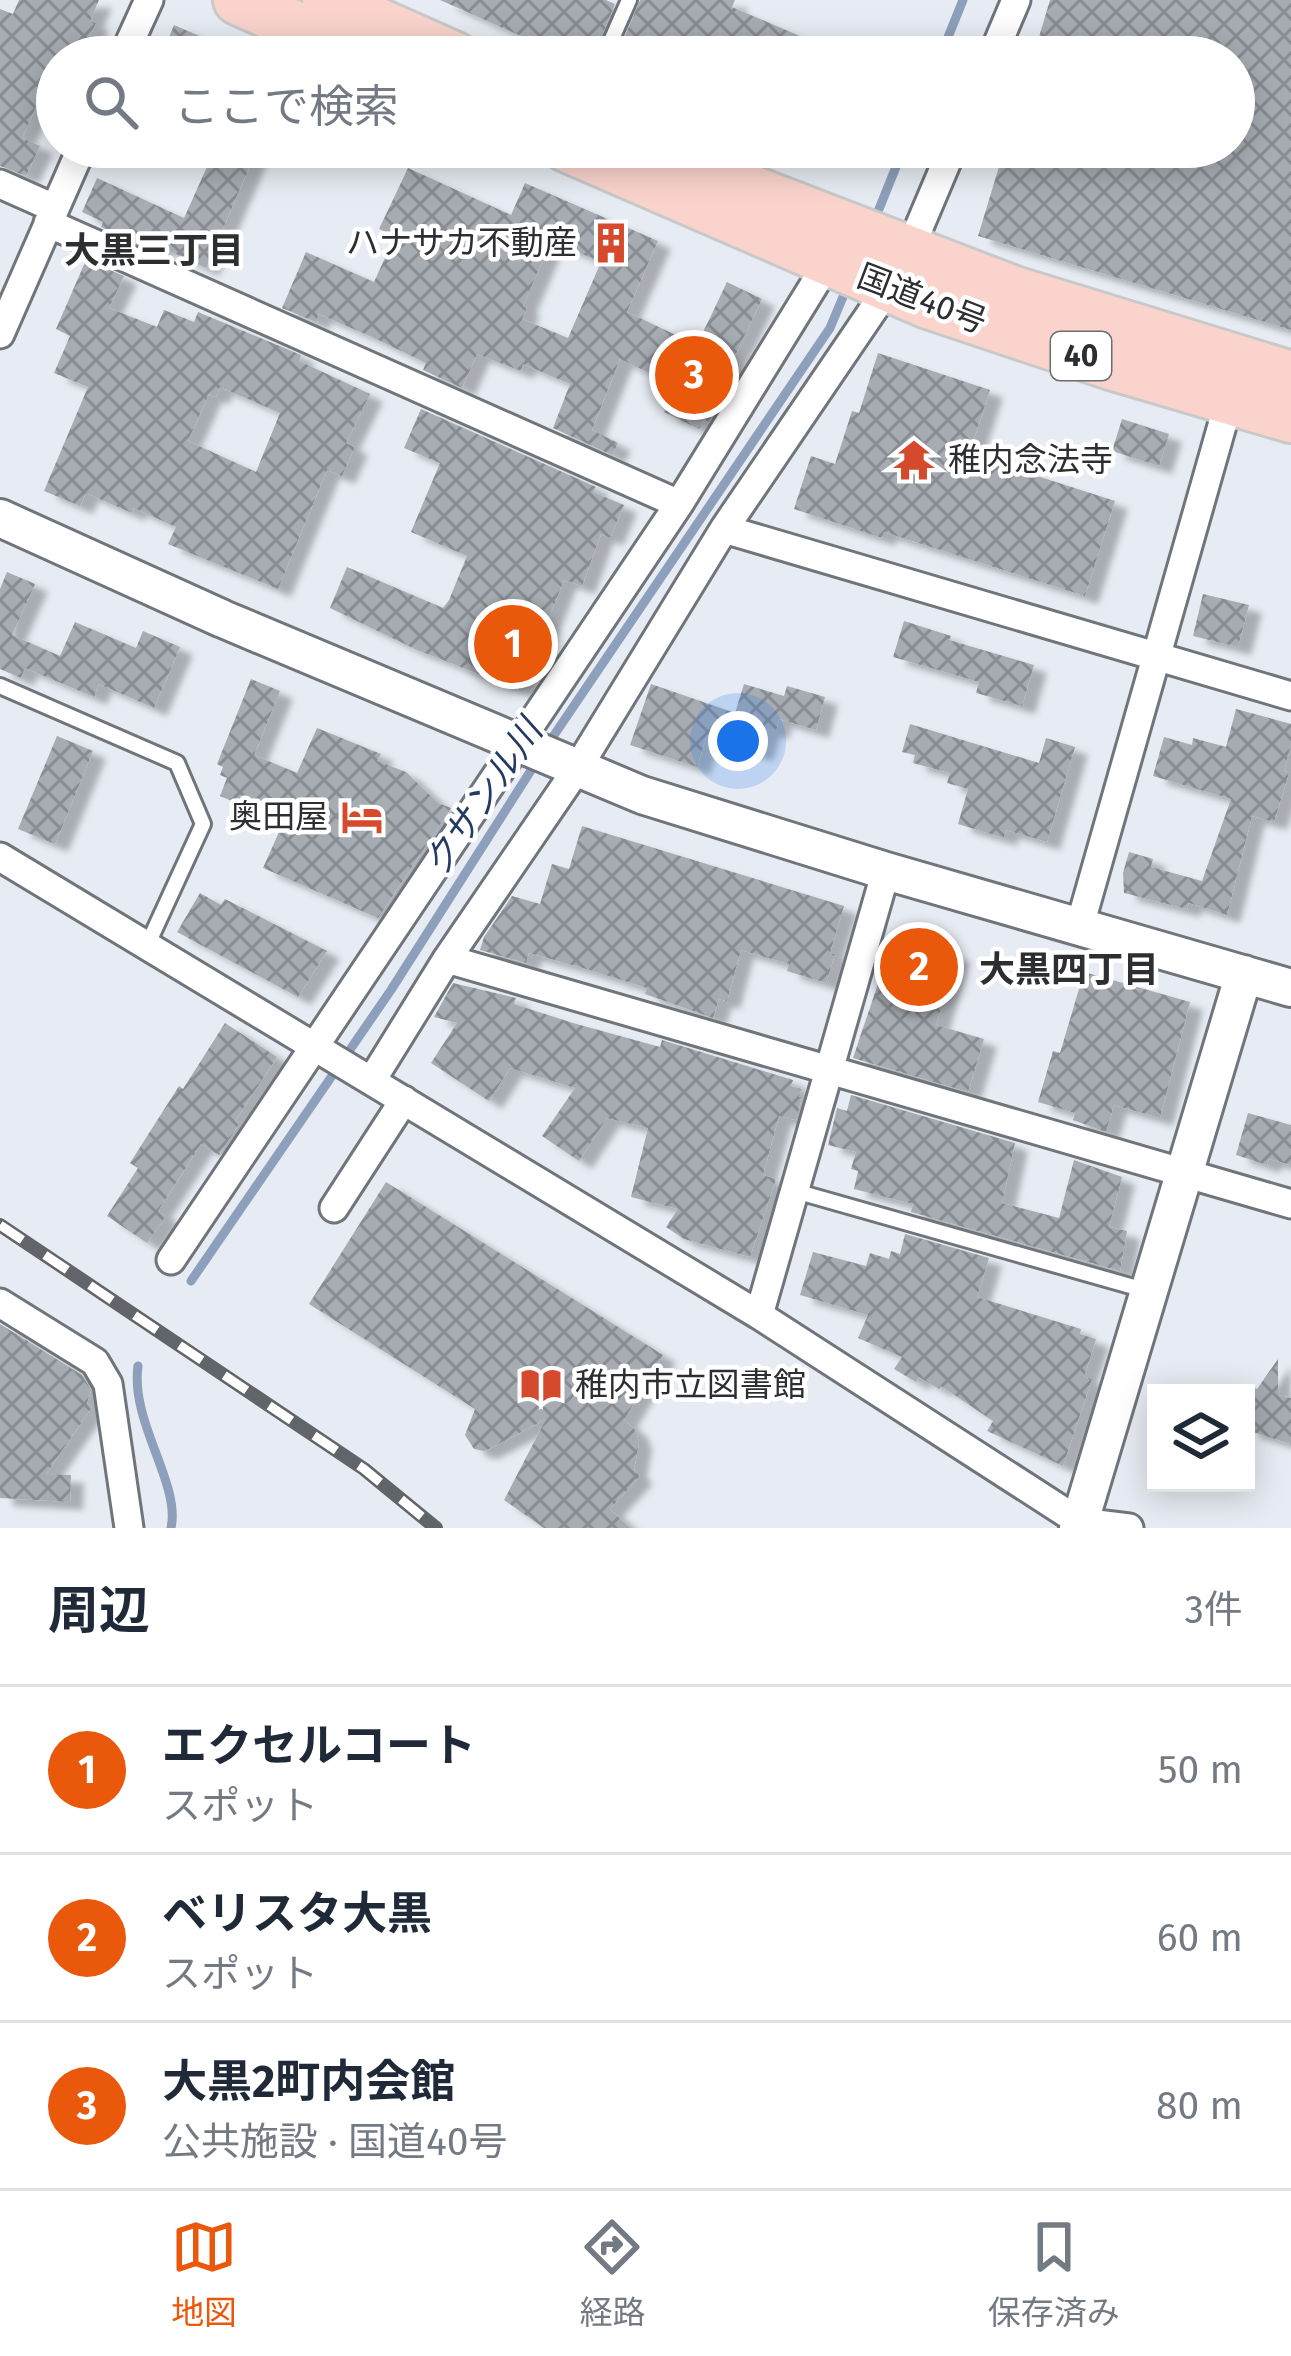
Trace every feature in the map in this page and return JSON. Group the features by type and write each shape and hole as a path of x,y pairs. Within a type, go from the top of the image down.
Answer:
{"highway":[{"path":"238,0 318,36"},
{"path":"327,0 407,36"},
{"name":"国道40号","path":"623,168 868,258"},
{"name":"国道40号","path":"694,168 1022,336 1235,381 1291,376"},
{"name":"国道40号","path":"1235,381 1291,418"}],"street":[{"path":"133,36 149,0"},
{"path":"1001,36 1016,0"},
{"path":"0,334 72,168"},
{"path":"369,1079 447,959 679,504 937,168"},
{"path":"0,184 51,215 679,504"},
{"path":"171,1260 321,1050 724,529 868,258"},
{"path":"1080,925 1235,381"},
{"path":"0,518 223,619 642,795 1291,988"},
{"path":"724,529 1291,697"},
{"path":"0,857 759,1315 1079,1525 1129,1528"},
{"path":"759,1315 886,871"},
{"path":"447,959 1291,1204"},
{"path":"1079,1525 1244,974"},
{"path":"334,1208 404,1100"},
{"path":"0,1303 94,1362 108,1384 130,1528"}],"lane":[{"path":"613,36 629,0"},
{"path":"0,686 177,763 203,824 146,949"},
{"path":"794,1191 1150,1292"}],"building":[{"path":"19,0 99,0 90,21 96,23 90,36 36,36 36,107 22,138 36,144 36,155 26,176 0,166 0,9 13,14"},
{"path":"440,0 606,0 615,4 602,36 521,36"},
{"path":"640,0 735,0 732,7 800,36 625,36"},
{"path":"1050,0 1291,0 1291,330 978,236 999,168 1255,168 1255,36 1039,36"},
{"path":"174,25 199,36 170,36"},
{"path":"207,168 249,168 206,268 101,227 103,222 82,212 97,178 184,218"},
{"path":"408,168 511,215 525,183 658,241 627,312 697,345 727,282 762,299 732,362 739,365 709,422 704,420 699,429 664,412 677,386 620,359 592,430 618,443 612,455 553,428 570,384 523,364 521,371 477,354 462,388 423,370 426,363 372,337 319,314 316,322 282,308 306,252 374,282 395,236 379,229","holes":["551,241 601,262 568,338 522,319"]},
{"path":"86,260 124,276 109,308 157,327 164,310 194,322 198,312 301,355 299,361 370,394 346,443 355,447 342,476 327,470 278,589 168,544 176,527 134,508 132,513 86,493 80,506 44,491 88,387 54,373 70,336 56,329","holes":["220,387 280,413 256,472 188,441 209,394 216,397"]},
{"path":"878,353 990,390 969,454 1115,501 1085,596 884,532 882,538 794,509 811,456 835,464 852,411 859,413"},
{"path":"421,409 596,487 593,492 624,505 610,538 601,534 582,586 564,580 520,690 417,650 330,608 347,567 443,608 449,600 467,556 411,532 440,463 404,448"},
{"path":"1122,419 1169,434 1159,466 1112,451"},
{"path":"7,572 35,584 12,635 60,656 75,622 136,648 143,631 180,647 154,708 99,684 94,697 25,668 21,678 0,669 0,589"},
{"path":"1203,594 1249,605 1238,647 1193,636"},
{"path":"904,621 1034,665 1022,706 976,693 979,682 893,657"},
{"path":"251,679 280,691 254,755 297,773 317,728 381,754 377,761 406,772 438,803 451,808 378,918 263,868 283,823 220,796 227,778 220,775 223,767 217,764"},
{"path":"651,684 735,713 744,684 784,696 787,686 825,697 816,730 779,719 776,731 767,729 760,753 706,738 697,767 630,745"},
{"path":"1236,709 1291,724 1291,745 1284,771 1289,773 1274,822 1252,816 1227,915 1189,903 1187,909 1124,893 1129,852 1153,859 1151,867 1202,881 1231,799 1153,776 1164,737 1192,745 1193,738 1226,747"},
{"path":"910,724 1039,763 1046,738 1075,747 1047,842 1006,830 1004,838 958,824 968,789 947,783 950,773 913,763 915,755 902,752"},
{"path":"57,736 93,751 55,844 18,829"},
{"path":"582,826 844,906 826,983 787,971 789,964 741,950 727,1001 719,999 713,1018 645,994 647,988 583,968 529,953 526,963 480,950 512,896 540,904 552,864 569,869"},
{"path":"200,893 221,905 225,899 327,951 298,997 177,932"},
{"path":"905,928 943,940 940,949 957,954 936,1025 984,1039 968,1092 853,1058 894,936 902,938"},
{"path":"1084,972 1190,1002 1160,1118 1114,1105 1106,1132 1073,1120 1075,1113 1038,1102 1053,1051 1060,1053"},
{"path":"453,983 516,998 514,1004 573,1023 660,1047 662,1040 793,1080 791,1086 801,1089 802,1097 796,1120 779,1116 763,1175 776,1179 750,1257 684,1239 666,1227 678,1209 631,1197 648,1128 607,1118 579,1161 542,1136 575,1088 510,1068 489,1101 431,1063 457,1023 434,1017"},
{"path":"225,1023 277,1057 219,1155 201,1144 158,1211 166,1216 147,1243 107,1216 138,1168 130,1163"},
{"path":"851,1095 1015,1143 1002,1203 1059,1218 1074,1160 1122,1177 1109,1227 1127,1231 1120,1271 911,1212 913,1204 854,1189 858,1171 851,1169 856,1152 828,1145 837,1108 847,1111"},
{"path":"1248,1113 1291,1125 1291,1165 1269,1159 1267,1165 1236,1155"},
{"name":"稚内市立図書館","path":"386,1182 663,1355 624,1420 639,1442 634,1470 640,1476 610,1509 630,1528 544,1528 504,1500 546,1419 485,1451 474,1449 465,1435 475,1409 309,1304"},
{"path":"905,1234 989,1258 977,1297 1081,1329 1080,1334 1096,1339 1084,1377 1092,1379 1063,1466 987,1431 993,1421 941,1386 919,1377 916,1382 894,1369 902,1357 858,1338 868,1315 800,1295 813,1252 866,1266 870,1253 889,1259 891,1251 900,1254"},
{"path":"0,1324 82,1375 91,1390 87,1403 92,1407 46,1474 71,1475 70,1502 0,1498"},
{"path":"1278,1359 1278,1395 1291,1398 1291,1444 1255,1433 1257,1389"}],"waterway":[{"name":"クサンル川","path":"948,36 963,0"},
{"name":"クサンル川","path":"875,219 896,168"},
{"name":"クサンル川","path":"546,747 830,328 848,285"},
{"name":"クサンル川","path":"191,1281 391,990 537,761"},
{"name":"クサンル川","path":"138,1366 141,1409 169,1492 171,1528"}],"railway":[{"path":"0,1225 364,1469 436,1528"}],"place":[{"name":"ハナサカ不動産","path":"611,243"},
{"name":"大黒2町内会館","path":"694,375"},
{"name":"稚内念法寺","path":"914,460"},
{"name":"エクセルコート","path":"513,644"},
{"name":"奥田屋","path":"362,817"},
{"name":"ベリスタ大黒","path":"919,967"},
{"name":"稚内市立図書館","path":"541,1385"}],"district":[{"name":"大黒三丁目","path":"154,251"},
{"name":"大黒四丁目","path":"1069,970"}]}
